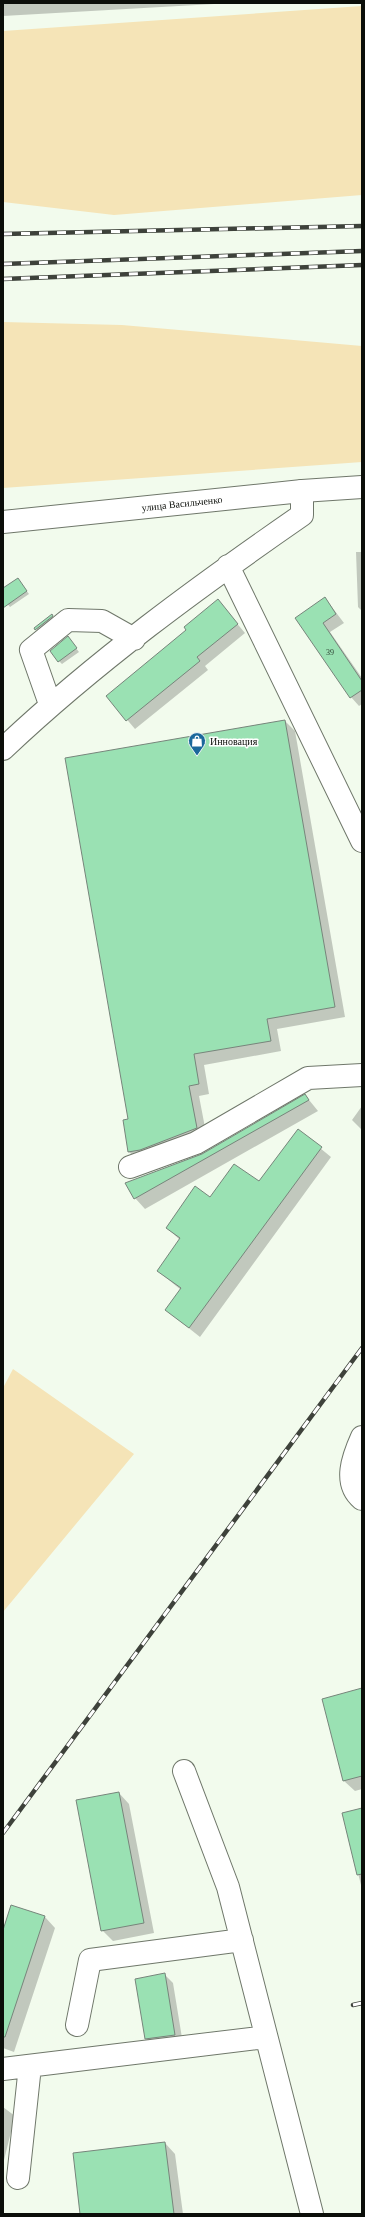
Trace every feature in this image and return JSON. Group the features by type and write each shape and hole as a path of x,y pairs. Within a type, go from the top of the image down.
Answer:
{"street":[{"name":"улица Васильченко","path":"3,522 302,491 362,487"},
{"path":"3,749 50,704 228,566 302,515 302,491"},
{"path":"228,566 362,841"},
{"path":"50,704 31,650 68,620 102,621 134,639"},
{"path":"130,1167 196,1143 308,1078 362,1075"},
{"path":"362,1438 354,1454 350,1474 355,1494 362,1500"},
{"path":"184,1772 228,1887 312,2214"},
{"path":"77,2025 90,1960 242,1940"},
{"path":"3,2069 266,2037"},
{"path":"18,2178 30,2066"}],"shaded area":[{"path":"362,6 362,195 114,215 3,202 3,31"},
{"path":"3,322 122,325 362,346 362,462 3,488"},
{"path":"13,1369 134,1454 3,1612 3,1388"}],"building":[{"path":"18,578 27,591 3,608 3,588"},
{"path":"325,597 336,614 323,623 362,681 362,690 350,698 295,618"},
{"path":"218,599 238,624 197,657 200,661 126,721 106,696 186,630 184,627"},
{"path":"52,614 53,616 35,630 34,628"},
{"path":"68,636 77,648 58,662 50,651"},
{"path":"285,720 335,1007 267,1019 271,1041 194,1054 199,1084 189,1086 197,1128 140,1150 128,1152 123,1120 128,1119 65,758"},
{"path":"305,1094 309,1100 134,1199 125,1183 202,1154"},
{"path":"298,1129 322,1147 189,1328 165,1310 181,1288 157,1271 180,1238 166,1228 195,1186 210,1197 234,1164 259,1181"},
{"path":"362,1688 362,1776 343,1781 322,1699"},
{"path":"119,1792 144,1923 101,1931 76,1800"},
{"path":"362,1808 362,1874 357,1875 342,1813"},
{"path":"11,1905 45,1916 5,2037 3,2037 3,1930"},
{"path":"165,1973 175,2035 145,2039 135,1979"},
{"path":"165,2142 174,2214 80,2214 73,2153"}],"railway":[{"path":"3,234 362,226"},
{"path":"3,264 362,251"},
{"path":"3,279 362,265"},
{"path":"3,1833 362,1348"},
{"path":"353,2005 362,2003"}],"place":[{"name":"Инновация","path":"197,756"}]}
